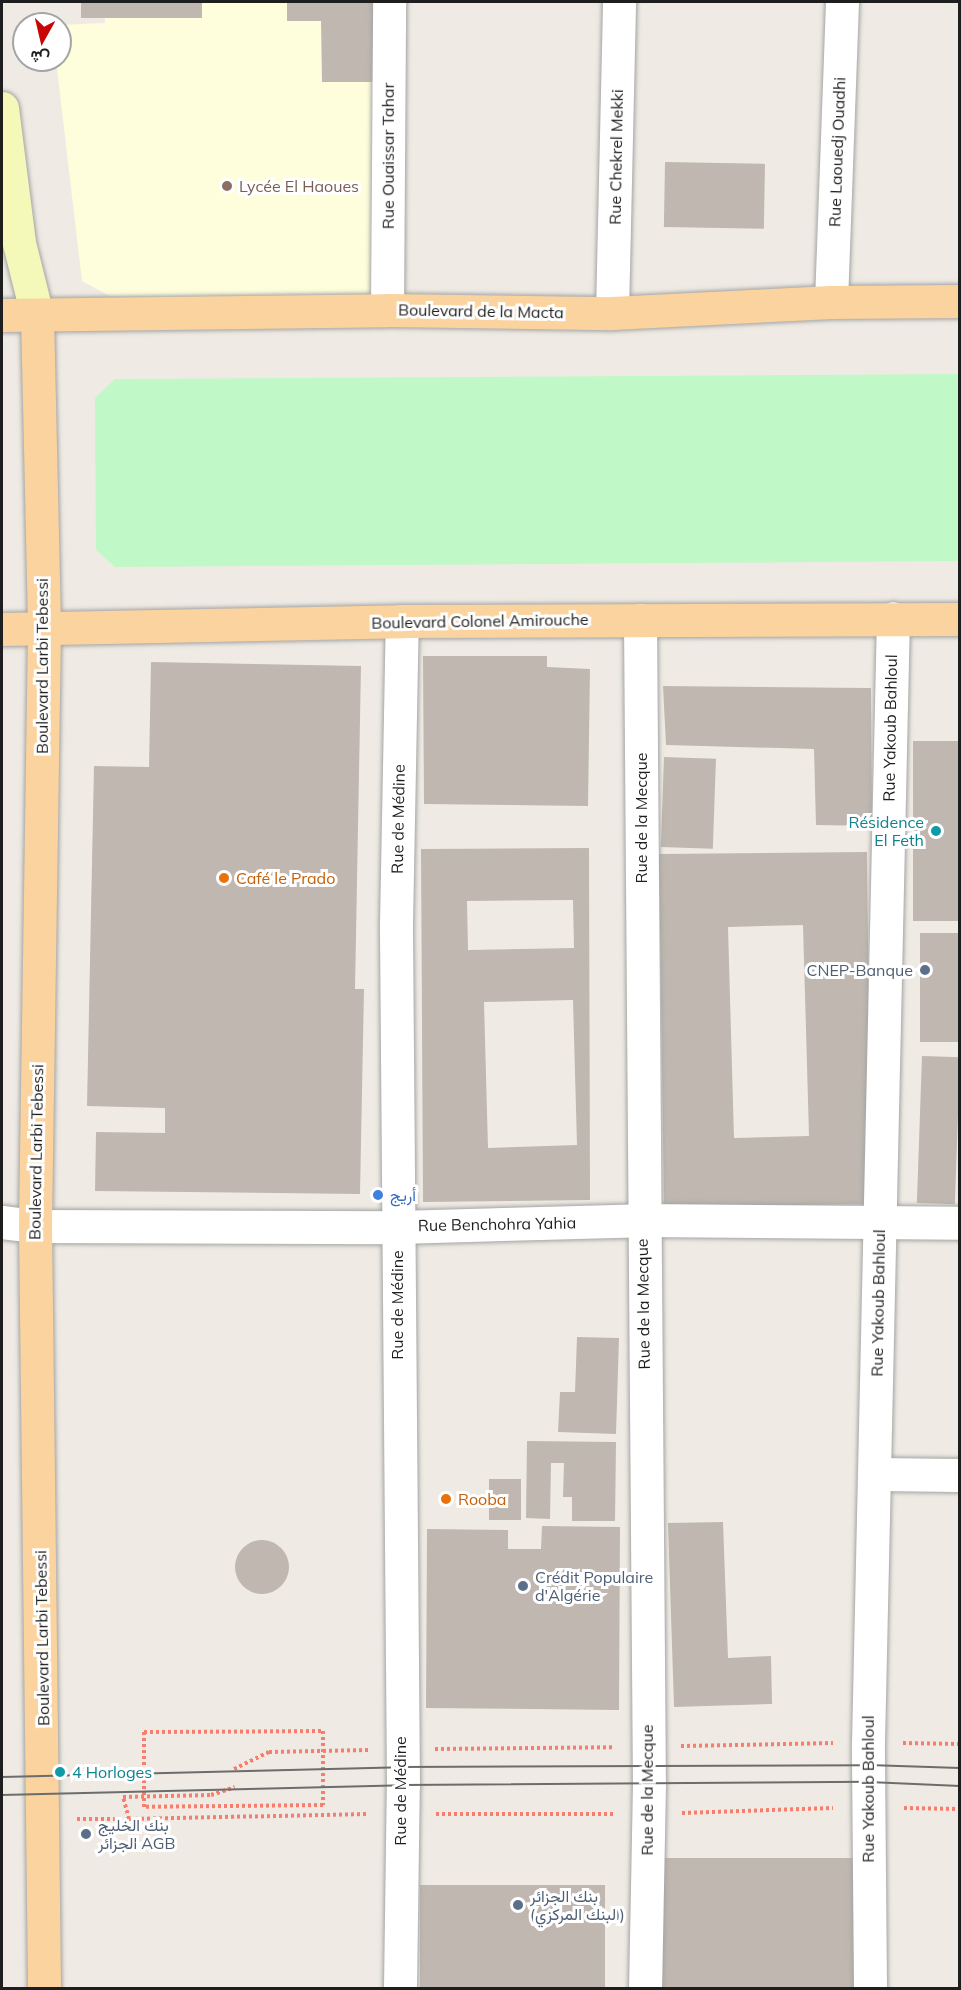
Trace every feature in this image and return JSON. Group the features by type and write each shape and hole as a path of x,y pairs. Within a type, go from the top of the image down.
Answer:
{"main road":[{"path":"2,108 19,243 37,315"},
{"name":"Boulevard de la Macta","path":"2,315 387,310 612,313 831,302 960,301"},
{"name":"Boulevard Larbi Tebessi","path":"37,315 44,630 35,1226 44,1819 44,1989"},
{"name":"Boulevard Colonel Amirouche","path":"2,629 44,630 402,621 893,618 960,620"}],"street":[{"name":"Rue Ouaissar Tahar","path":"387,310 389,2"},
{"name":"Rue Chekrel Mekki","path":"612,313 619,2"},
{"name":"Rue Laouedj Ouadhi","path":"831,302 842,2"},
{"name":"Rue Yakoub Bahloul","path":"870,1989 868,1743 893,618"},
{"name":"Rue de la Mecque","path":"640,620 642,1220 648,1746 645,1989"},
{"name":"Rue de Médine","path":"400,1989 396,923 402,621"},
{"name":"Rue Benchohra Yahia","path":"2,1222 35,1226 397,1227 642,1220 960,1223"},
{"path":"874,1474 960,1475"}],"path":[{"path":"323,1731 323,1805 144,1807 144,1797 144,1732 323,1731"},
{"path":"234,1769 269,1752 868,1743 960,1744"},
{"path":"129,1819 123,1797 211,1795 235,1787"},
{"path":"44,1819 400,1814 648,1814 867,1807 960,1809"}],"shaded area":[{"name":"Lycée El Haoues","path":"104,2 384,2 386,303 110,296 82,281 57,72 72,72 72,24 105,23"}],"green space":[{"path":"959,374 959,561 115,567 96,550 95,398 115,379"}],"building":[{"path":"81,2 202,2 202,18 81,18"},
{"path":"287,2 378,2 378,82 322,82 321,21 287,21"},
{"path":"665,162 765,164 764,229 664,227"},
{"path":"423,656 547,656 547,667 590,669 588,806 424,804"},
{"name":"Café le Prado","path":"151,662 361,666 355,989 364,989 360,1194 95,1191 96,1132 165,1133 165,1108 87,1106 94,766 149,767"},
{"path":"663,686 871,688 872,826 816,825 814,749 666,745"},
{"name":"Résidence El Feth","path":"913,741 960,741 960,921 913,921"},
{"path":"664,757 716,759 713,849 661,847"},
{"path":"589,848 590,1200 423,1202 421,849","holes":["573,900 574,948 468,950 467,901","573,1000 577,1145 488,1148 484,1002"]},
{"path":"867,852 871,1204 664,1207 659,854","holes":["803,925 809,1136 734,1138 728,927"]},
{"path":"920,933 960,933 960,1042 920,1042"},
{"path":"922,1056 960,1057 955,1204 917,1203"},
{"path":"577,1337 619,1338 616,1434 558,1432 560,1392 575,1392"},
{"path":"527,1441 616,1442 615,1521 572,1521 572,1497 563,1497 564,1463 551,1463 550,1519 526,1518"},
{"path":"489,1479 521,1479 521,1520 489,1520"},
{"path":"723,1522 728,1658 771,1656 772,1704 674,1707 668,1523"},
{"name":"Crédit Populaire d'Algérie","path":"542,1526 620,1527 619,1710 426,1708 427,1529 508,1530 508,1549 541,1549"},
{"path":"262,1540 272,1542 281,1548 287,1557 289,1567 287,1577 281,1586 272,1592 262,1594 252,1592 243,1586 237,1577 235,1567 237,1557 243,1548 252,1542"},
{"path":"651,1858 854,1858 854,1988 651,1988"},
{"path":"420,1885 605,1885 605,1988 420,1988"}],"tram line":[{"path":"2,1777 401,1767 868,1765 960,1768"},
{"path":"2,1795 403,1785 869,1782 960,1786"}],"place":[{"name":"Lycée El Haoues","path":"227,186"},
{"name":"Résidence El Feth","path":"936,831"},
{"name":"Café le Prado","path":"224,878"},
{"name":"CNEP-Banque","path":"925,970"},
{"name":"أريج","path":"378,1195"},
{"name":"Rooba","path":"446,1499"},
{"name":"Crédit Populaire d'Algérie","path":"523,1586"},
{"name":"4 Horloges","path":"60,1772"},
{"name":"بنك الخليج الجزائر AGB","path":"86,1834"},
{"name":"بنك الجزائر (البنك المركزي)","path":"518,1905"}]}
